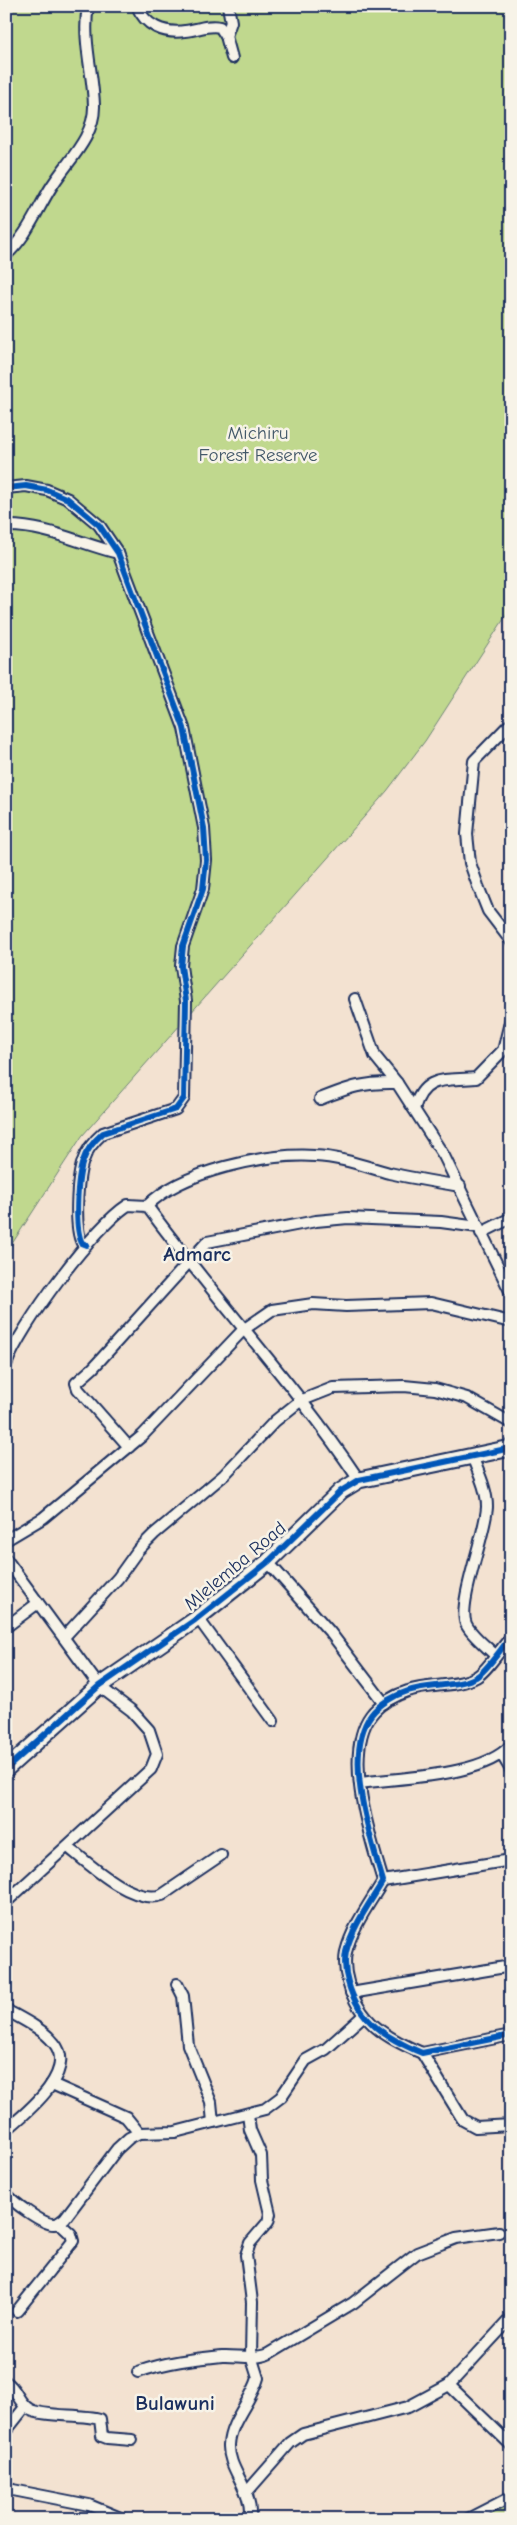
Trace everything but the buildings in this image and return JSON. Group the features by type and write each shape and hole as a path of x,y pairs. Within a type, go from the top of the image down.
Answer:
{"street":[{"path":"6,255 34,220 50,190 87,136 94,106 87,49 86,26 88,6"},
{"path":"137,6 146,21 156,28 185,31 215,26 220,27 226,36 232,58"},
{"path":"226,36 231,22 228,6"},
{"path":"6,488 26,486 47,490 68,499 99,525 118,553 184,728 204,828 206,860 203,889 183,946 181,966 186,1001 184,1098 176,1109 103,1133 96,1139 83,1160 78,1185 79,1233 82,1243 87,1245"},
{"path":"6,526 18,526 67,537 118,553"},
{"path":"508,726 474,761 467,834 470,863 488,911 511,941"},
{"path":"355,999 375,1056 397,1082 460,1186 511,1293"},
{"path":"414,1109 417,1098 428,1085 435,1081 476,1078 507,1044 511,1018"},
{"path":"320,1099 357,1085 371,1082 397,1082"},
{"path":"6,1365 31,1319 87,1245 128,1205 147,1206 165,1190 205,1173 292,1156 334,1158 398,1175 460,1186"},
{"path":"147,1206 189,1263 300,1401 359,1480"},
{"path":"129,1446 78,1389 76,1383 189,1263 199,1248 206,1242 316,1221 377,1219 480,1230 511,1218"},
{"path":"6,1540 43,1518 129,1446 165,1413 243,1330 272,1310 287,1306 312,1304 346,1306 431,1303 511,1322"},
{"path":"64,1637 118,1578 138,1550 154,1534 224,1475 275,1421 300,1401 333,1388 404,1386 435,1389 467,1398 511,1423"},
{"name":"Mlelemba Road","path":"6,1769 99,1686 198,1618 268,1562 335,1496 359,1480 511,1448"},
{"path":"472,1456 485,1491 487,1508 468,1586 465,1615 466,1624 494,1655"},
{"path":"6,1559 99,1686 132,1711 149,1730 156,1748 156,1762 152,1769 6,1902"},
{"path":"268,1562 330,1632 384,1703"},
{"path":"6,1627 38,1603"},
{"path":"198,1618 273,1721"},
{"path":"511,1637 479,1675 470,1680 411,1690 384,1703 370,1716 362,1732 360,1784 367,1826 383,1881 352,1936 346,1953 345,1972 351,1993 363,2016 387,2036 422,2053 463,2120 476,2127 511,2125"},
{"path":"360,1784 465,1769 488,1762 502,1755 511,1745"},
{"path":"502,1755 511,1770"},
{"path":"68,1847 130,1892 155,1898 221,1854"},
{"path":"383,1881 511,1860"},
{"path":"351,1993 511,1966"},
{"path":"177,1984 183,1996 188,2045 211,2102 213,2122"},
{"path":"6,2010 46,2035 58,2050 60,2064 52,2084 35,2104 6,2130"},
{"path":"7,2197 39,2219 52,2224 59,2223 65,2218 117,2149 129,2138 139,2133 168,2133 248,2114 275,2103 306,2060 326,2049 363,2016"},
{"path":"422,2053 511,2035"},
{"path":"52,2084 126,2117 139,2133"},
{"path":"248,2114 252,2134 261,2155 262,2180 270,2214 268,2222 250,2243 246,2254 252,2302 251,2356 258,2370 258,2378 234,2429 229,2448 230,2456 247,2492 251,2508 250,2519"},
{"path":"17,2311 73,2241 71,2234 59,2223"},
{"path":"138,2372 176,2361 251,2356 262,2357 276,2351 353,2303 417,2253 456,2238 499,2232"},
{"path":"247,2492 290,2443 303,2434 408,2407 449,2385 511,2318"},
{"path":"6,2382 16,2391 25,2406 38,2412 73,2414 100,2419 102,2436 132,2440"},
{"path":"449,2385 511,2445"},
{"path":"6,2430 25,2406"},
{"path":"6,2486 13,2490 89,2505 123,2519"},
{"path":"468,2519 511,2497"}],"green space":[{"name":"Michiru Forest Reserve","path":"6,6 511,6 511,608 425,741 387,791 82,1136 6,1253"},
{"path":"511,2503 511,2519 479,2519"}],"cycle path":[{"path":"6,488 26,486 47,490 68,499 99,525 118,553 184,728 204,828 206,860 203,889 183,946 181,966 186,1001 184,1098 176,1109 103,1133 84,1157 78,1190 77,1215 82,1243 87,1245"},
{"path":"6,1769 99,1686 195,1620 268,1562 341,1491 359,1480 511,1448"},
{"path":"511,1637 489,1665 476,1677 461,1682 416,1689 403,1693 393,1697 371,1715 363,1732 359,1752 359,1774 366,1821 383,1881 352,1933 346,1952 345,1964 353,1996 367,2018 386,2034 422,2053 511,2035"}],"district":[{"name":"Admarc","path":"197,1254"},
{"name":"Bulawuni","path":"175,2403"}]}
